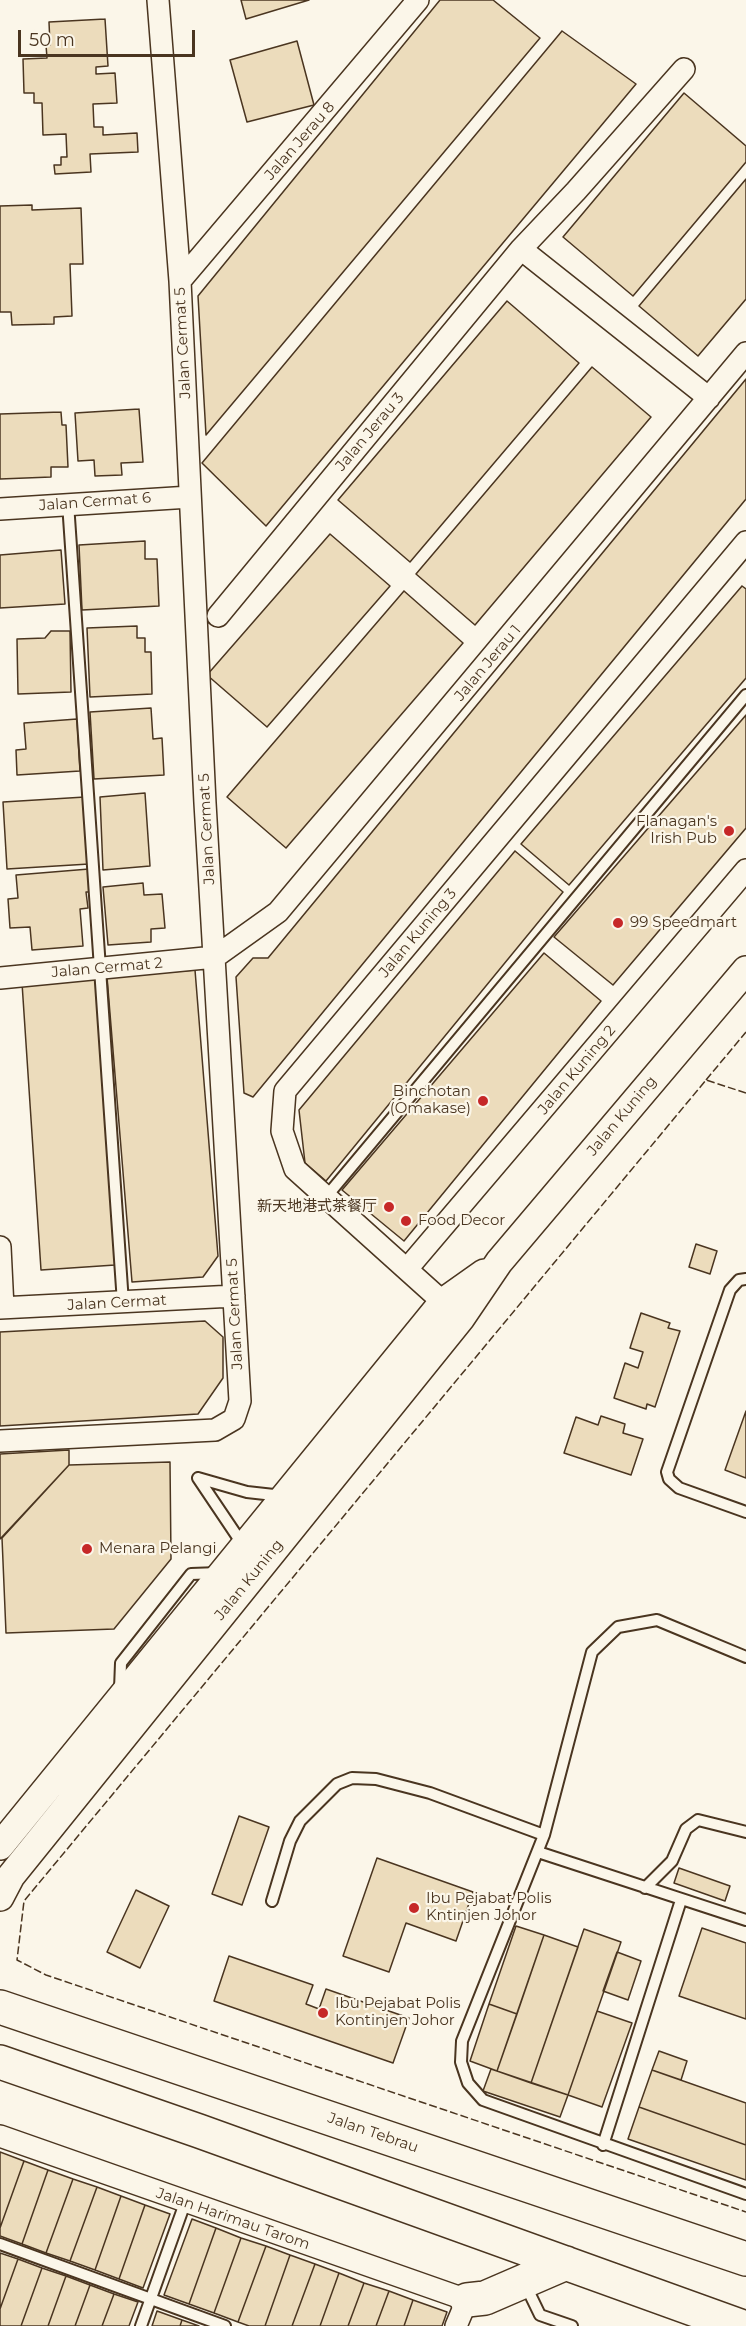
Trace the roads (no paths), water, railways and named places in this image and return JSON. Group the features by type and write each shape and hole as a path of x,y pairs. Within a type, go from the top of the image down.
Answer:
{"highway":[{"name":"Jalan Tebrau","path":"1,2005 746,2259"},
{"path":"0,2062 566,2263 686,2315 740,2326"},
{"path":"462,2313 485,2298 566,2263"}],"street":[{"name":"Jalan Cermat 5","path":"0,1441 215,1430 234,1419 240,1401 180,281 158,0"},
{"name":"Jalan Jerau 8","path":"180,281 418,0"},
{"name":"Jalan Jerau 3","path":"218,616 521,249 684,69"},
{"path":"521,249 710,398"},
{"name":"Jalan Jerau 1","path":"215,957 265,922 288,901 746,353"},
{"name":"Jalan Cermat 6","path":"0,509 190,496"},
{"name":"Jalan Kuning 3","path":"452,1310 295,1169 282,1131 285,1091 746,542"},
{"name":"Jalan Kuning 2","path":"407,1269 746,870"},
{"name":"Jalan Cermat 2","path":"0,978 215,957"},
{"name":"Jalan Kuning","path":"0,1846 222,1573 252,1556 285,1497 452,1310 499,1262 746,970"},
{"path":"0,1247 2,1308"},
{"name":"Jalan Cermat","path":"2,1308 234,1296"},
{"name":"Jalan Kuning","path":"0,1897 11,1876 252,1556 452,1310"},
{"name":"Jalan Harimau Tarom","path":"0,2136 185,2203 462,2313"}],"lane":[{"path":"68,503 123,1303"},
{"path":"326,1197 746,695"},
{"path":"746,1278 739,1280 730,1290 667,1472 669,1479 679,1488 746,1512"},
{"path":"252,1556 198,1478 247,1492 285,1497"},
{"path":"746,1657 657,1620 618,1627 592,1652 544,1834 462,2041 461,2062 468,2083 483,2100 603,2145 746,2194"},
{"path":"272,1901 290,1840 300,1821 337,1784 352,1778 376,1779 430,1793 544,1834"},
{"path":"645,1888 672,1861 686,1829 698,1820 746,1832"},
{"path":"538,1852 746,1920"},
{"path":"603,2145 681,1899"},
{"path":"141,2326 185,2203"},
{"path":"0,2244 225,2326"},
{"path":"524,2281 540,2315 572,2326"}],"place":[{"name":"Flanagan's Irish Pub","path":"729,831"},
{"name":"99 Speedmart","path":"618,923"},
{"name":"Binchotan (Omakase)","path":"483,1101"},
{"name":"新天地港式茶餐厅","path":"389,1207"},
{"name":"Food Decor","path":"406,1221"},
{"name":"Menara Pelangi","path":"87,1549"},
{"name":"Ibu Pejabat Polis Kntinjen Johor","path":"414,1908"},
{"name":"Ibu Pejabat Polis Kontinjen Johor","path":"323,2013"}]}
